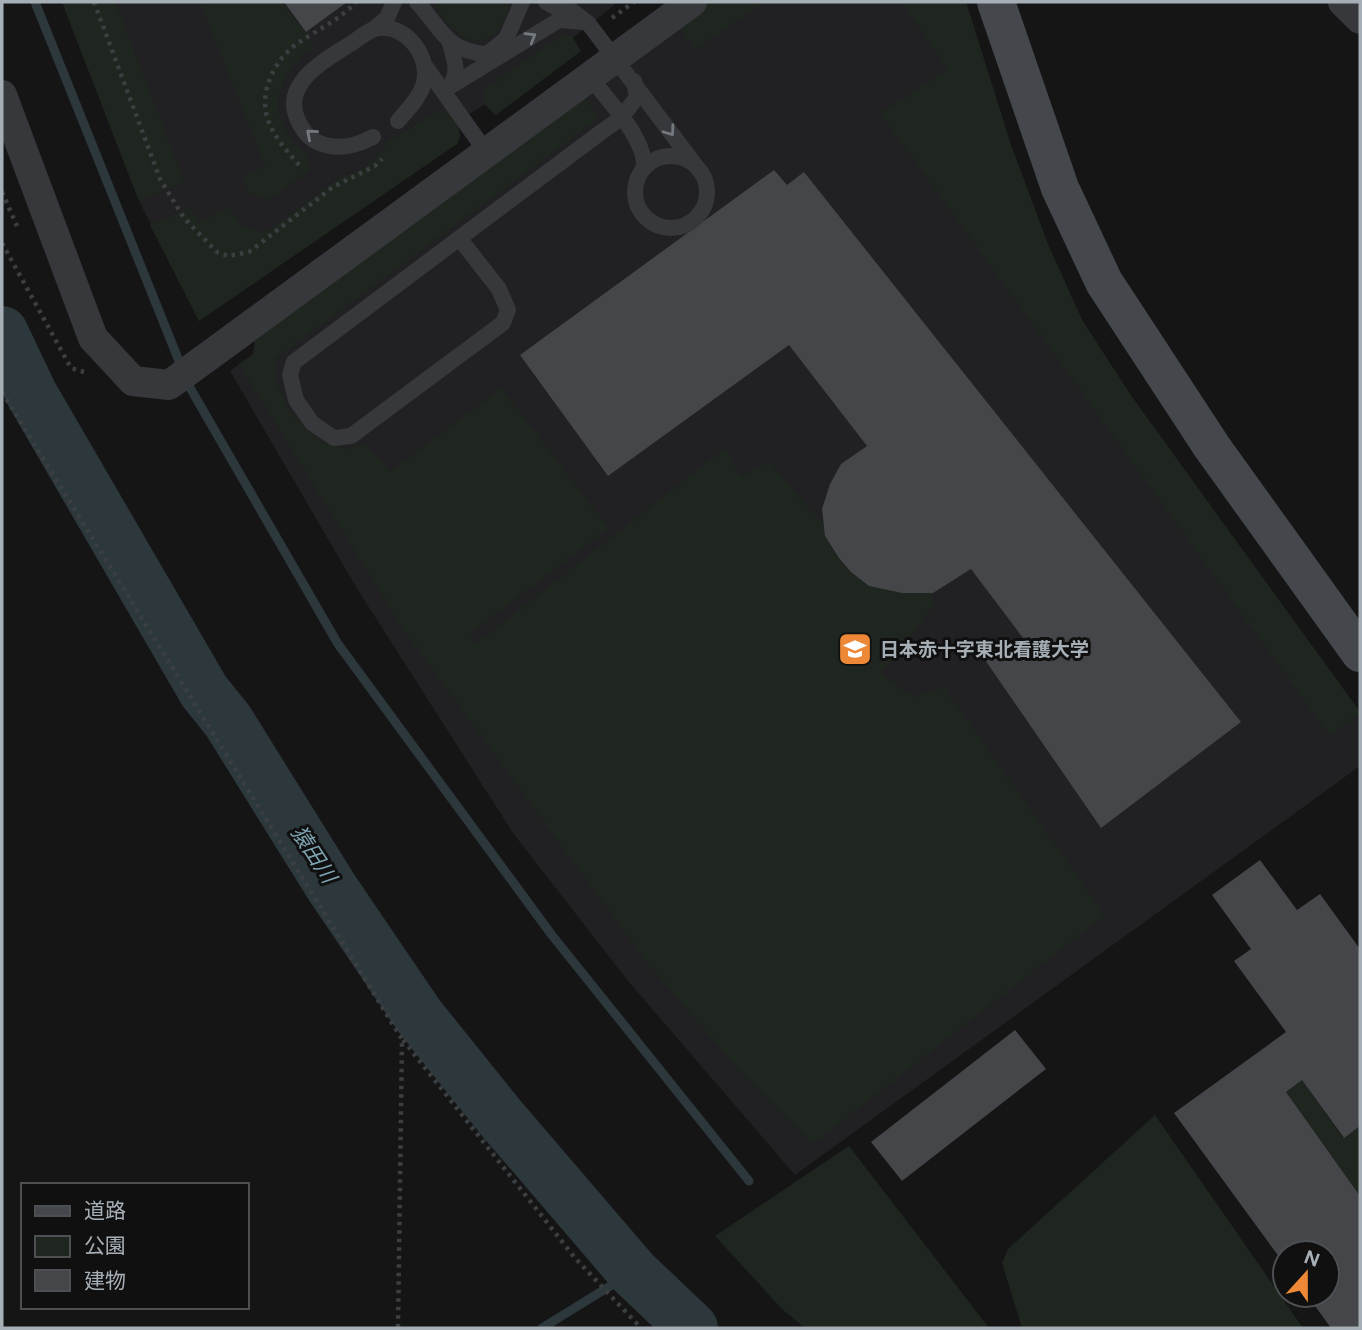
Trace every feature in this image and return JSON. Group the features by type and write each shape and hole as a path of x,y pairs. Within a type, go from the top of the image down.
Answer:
{"street":[{"path":"2,95 93,338 133,381 169,385 486,153 625,69 692,2"},
{"path":"996,2 1060,188 1104,282 1212,447 1360,653"},
{"path":"1343,2 1360,19"}],"lane":[{"path":"373,137 356,146 342,148 322,144 305,132 294,107 302,81 316,66 375,28 387,18 394,2"},
{"path":"416,2 450,43 458,69 448,89"},
{"path":"450,43 469,52 487,54 506,39 522,2"},
{"path":"546,2 571,10 588,23 702,173 707,184 708,197 697,218 687,225 663,227 643,214 635,191 644,168 639,141 598,87"},
{"path":"448,89 559,20 588,23"},
{"path":"375,28 388,27 402,33 416,46 425,65 448,89 486,153"},
{"path":"398,121 415,103 424,85 425,65"},
{"path":"600,133 620,129 637,97 625,69"},
{"path":"459,238 499,289 508,310 503,323 351,436 334,438 312,423 296,400 290,375 294,362 459,238 600,133 609,120 598,87"},
{"path":"644,168 663,157 674,156 695,164"}],"path":[{"path":"93,2 160,178 184,218 217,252 228,256 249,252 333,187 376,166 386,155"},
{"path":"608,20 634,2"},
{"path":"2,192 22,238"},
{"path":"2,243 71,368 84,373 87,366"},
{"path":"2,392 402,1039 575,1258 641,1328"},
{"path":"398,1328 402,1039"}],"shaded area":[{"path":"62,2 618,2 484,105 458,121 199,321 139,201"},
{"name":"日本赤十字東北看護大学","path":"704,2 966,2 1011,145 1047,242 1082,320 1132,397 1360,712 1360,766 795,1175 628,981 513,833 356,587 230,371 253,354 255,340"}],"green space":[{"path":"62,2 115,2 184,181 139,201"},
{"path":"200,2 282,2 314,45 286,76 278,100 284,126 292,140 308,156 309,171 269,200 248,192 243,177 265,166"},
{"path":"433,2 510,2 503,23 497,31 482,40 473,40 453,29"},
{"path":"704,2 763,2 696,50 676,21"},
{"path":"901,2 966,2 1011,145 1047,242 1082,320 1132,397 1360,712 1330,736 880,113 948,69"},
{"path":"560,36 573,38 581,51 496,115 484,101 485,89"},
{"path":"580,93 599,118 276,358 276,382 290,412 320,441 346,449 363,444 384,463 389,472 501,388 609,528 471,633 476,644 725,448 741,477 769,461 824,526 832,548 857,577 892,591 933,593 934,606 881,673 913,697 944,687 1105,915 813,1144 739,1070 648,964 403,629 239,364 254,354 255,340"},
{"path":"439,110 458,121 460,137 457,144 199,321 150,225 191,208 199,222 228,207 249,229 268,231 340,178 364,168 380,154 388,141"},
{"path":"1302,1080 1343,1138 1360,1126 1360,1196 1286,1092"},
{"path":"1155,1115 1271,1282 1271,1309 1290,1309 1303,1328 1022,1328 1002,1263 1008,1249"},
{"path":"849,1146 989,1328 805,1328 783,1310 715,1236"}],"building":[{"path":"284,2 347,2 306,32"},
{"path":"774,170 787,185 804,172 1241,722 1101,828 981,654 1023,638 971,569 933,593 902,593 869,586 839,558 825,536 822,509 830,484 841,464 867,446 789,345 608,476 520,355"},
{"path":"1260,860 1297,910 1320,894 1360,949 1360,1126 1344,1138 1302,1080 1286,1092 1360,1196 1360,1328 1331,1328 1317,1309 1341,1309 1341,1239 1271,1239 1271,1246 1174,1113 1286,1032 1234,961 1251,949 1212,895"},
{"path":"1015,1030 1046,1069 902,1181 871,1142"}],"waterway":[{"path":"35,2 189,386 338,644 551,934 749,1181"},
{"name":"猿田川","path":"2,332 31,393 204,691 228,721 332,888 419,1016 501,1118 633,1272 692,1328"},
{"path":"542,1328 633,1272"}],"place":[{"name":"日本赤十字東北看護大学","path":"855,649"}]}
